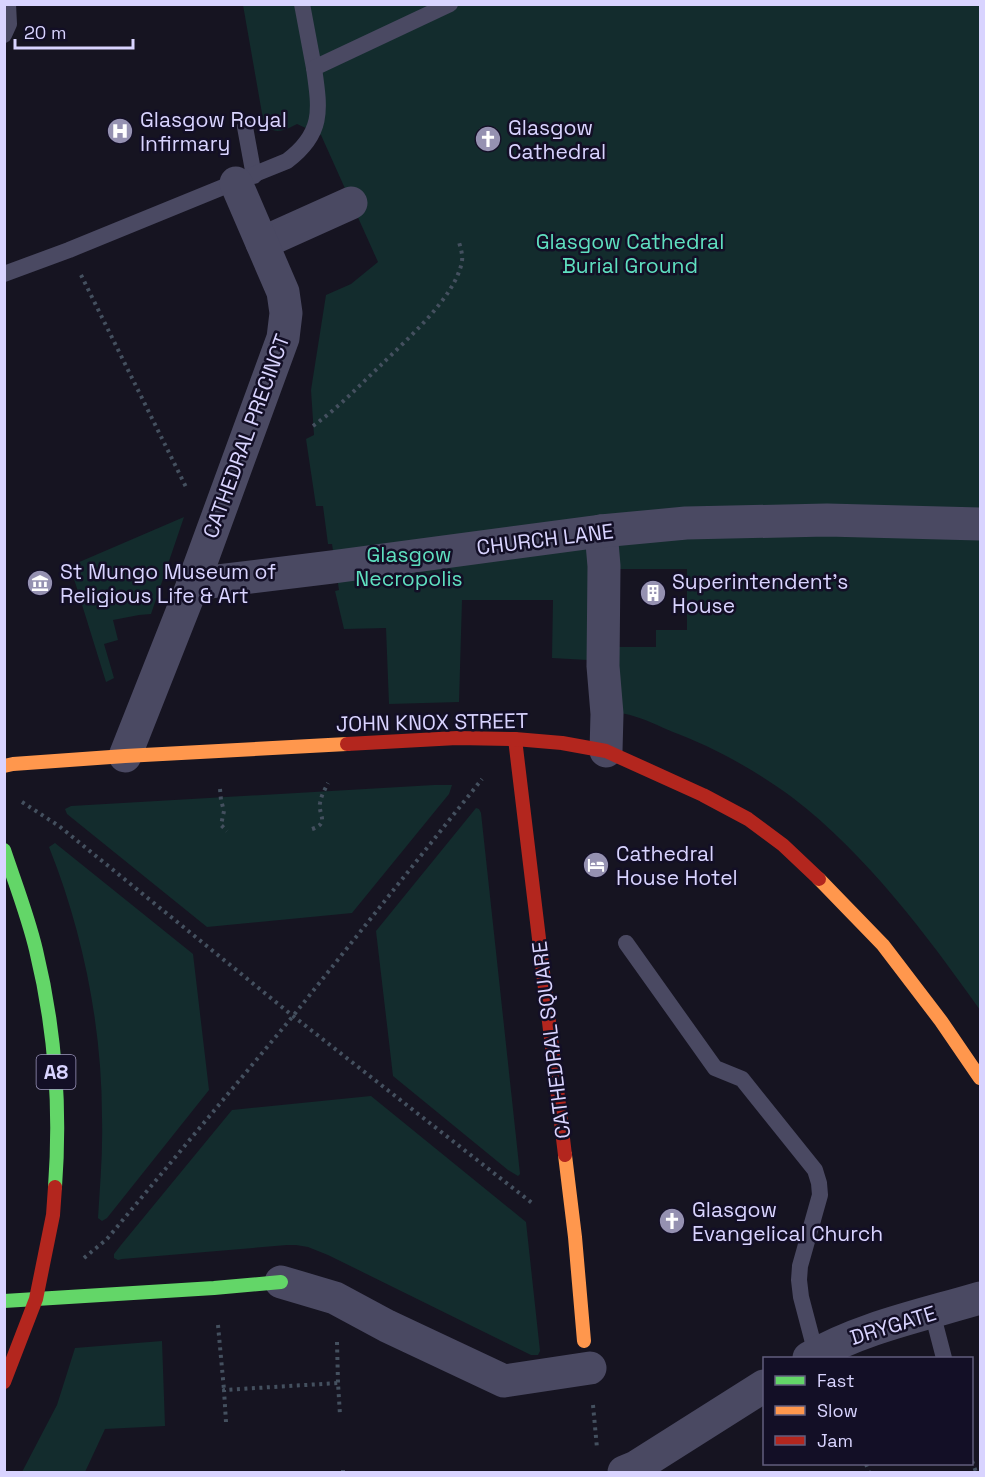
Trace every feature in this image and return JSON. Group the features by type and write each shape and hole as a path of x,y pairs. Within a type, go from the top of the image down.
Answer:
{"street":[{"name":"CATHEDRAL PRECINCT","path":"125,756 193,584 283,338 286,324 283,292 262,243 245,179"},
{"path":"262,243 351,203"},
{"name":"CHURCH LANE","path":"193,584 601,531 686,523 827,520 981,524"},
{"path":"601,531 604,566 603,666 608,714 606,751"},
{"name":"JOHN KNOX STREET","path":"4,766 125,756 457,738 562,742 606,751 703,795 748,819 783,845 832,891 883,945 981,1078"},
{"name":"CATHEDRAL SQUARE","path":"515,739 589,1368"},
{"name":"A8","path":"4,850 36,949 51,1025 58,1104 58,1145 53,1215 36,1299 4,1382"},
{"path":"4,1301 281,1282 335,1298 387,1326 504,1381 589,1368"},
{"name":"DRYGATE","path":"813,1356 858,1334 981,1298"},
{"path":"624,1473 763,1387"}],"lane":[{"path":"4,35 9,24 8,4"},
{"path":"4,274 245,179 287,161 301,151 316,123 319,103 302,4"},
{"path":"314,68 450,4"},
{"path":"245,127 245,179"},
{"path":"626,943 715,1068 742,1079 815,1170 820,1195 800,1266 799,1280 813,1356"},
{"path":"932,1312 943,1357"}],"path":[{"path":"313,426 341,404 436,309 460,268 462,259 458,239"},
{"path":"69,250 188,491 217,518"},
{"path":"80,1261 106,1239 293,1016 515,739"},
{"path":"312,829 322,823 320,803 344,745"},
{"path":"217,751 221,801 224,811 221,825 227,831"},
{"path":"14,797 59,826 293,1016 575,1237"},
{"path":"214,1288 226,1422"},
{"path":"589,1368 596,1438"},
{"path":"224,1390 338,1383 340,1415"}],"green space":[{"path":"243,5 980,5 980,1010 939,953 894,897 846,844 793,798 750,770 704,745 636,717 594,710 588,660 552,658 553,600 462,600 459,702 389,704 386,628 344,629 335,591 339,590 332,544 328,544 323,506 316,506 306,439 314,435 311,390 326,295 351,284 378,262 321,135 297,124 287,129 274,130 266,125 263,119","holes":["619,569 687,569 687,630 656,630 656,647 614,647"]},
{"path":"184,517 151,614 113,620 118,640 104,644 114,678 106,682 70,566"},
{"path":"452,785 449,794 352,913 207,927 67,814 65,809 71,806"},
{"path":"476,808 481,813 520,1174 518,1176 393,1076 376,931"},
{"path":"55,843 193,954 209,1090 107,1218 102,1221 98,1218 102,1131 101,1083 94,1014 72,912 49,847"},
{"path":"371,1096 526,1222 540,1351 538,1355 531,1355 308,1247 287,1245 118,1260 114,1258 114,1254 121,1245 232,1110"},
{"path":"162,1341 165,1426 105,1429 85,1472 22,1472 57,1405 75,1348"}],"traffic: fast":[{"path":"4,850 33,937 48,1009 57,1097 55,1187"},
{"path":"4,1301 281,1282"}],"traffic: slow":[{"path":"4,766 125,756 347,744"},
{"path":"819,879 883,945 941,1021 980,1078"},
{"path":"565,1155 584,1341"}],"traffic: jam":[{"path":"347,744 457,738 515,739 562,743 606,751 703,795 748,819 783,845 819,879"},
{"path":"515,739 565,1155"},
{"path":"4,1382 36,1299 53,1215 55,1187"}],"place":[{"name":"Glasgow Royal Infirmary","path":"120,131"},
{"name":"Glasgow Cathedral","path":"488,139"},
{"name":"St Mungo Museum of Religious Life & Art","path":"40,583"},
{"name":"Superintendent's House","path":"653,593"},
{"name":"Cathedral House Hotel","path":"596,865"},
{"name":"Glasgow Evangelical Church","path":"672,1221"}],"park label":[{"name":"Glasgow Cathedral Burial Ground","path":"630,253"},
{"name":"Glasgow Necropolis","path":"409,566"}]}
